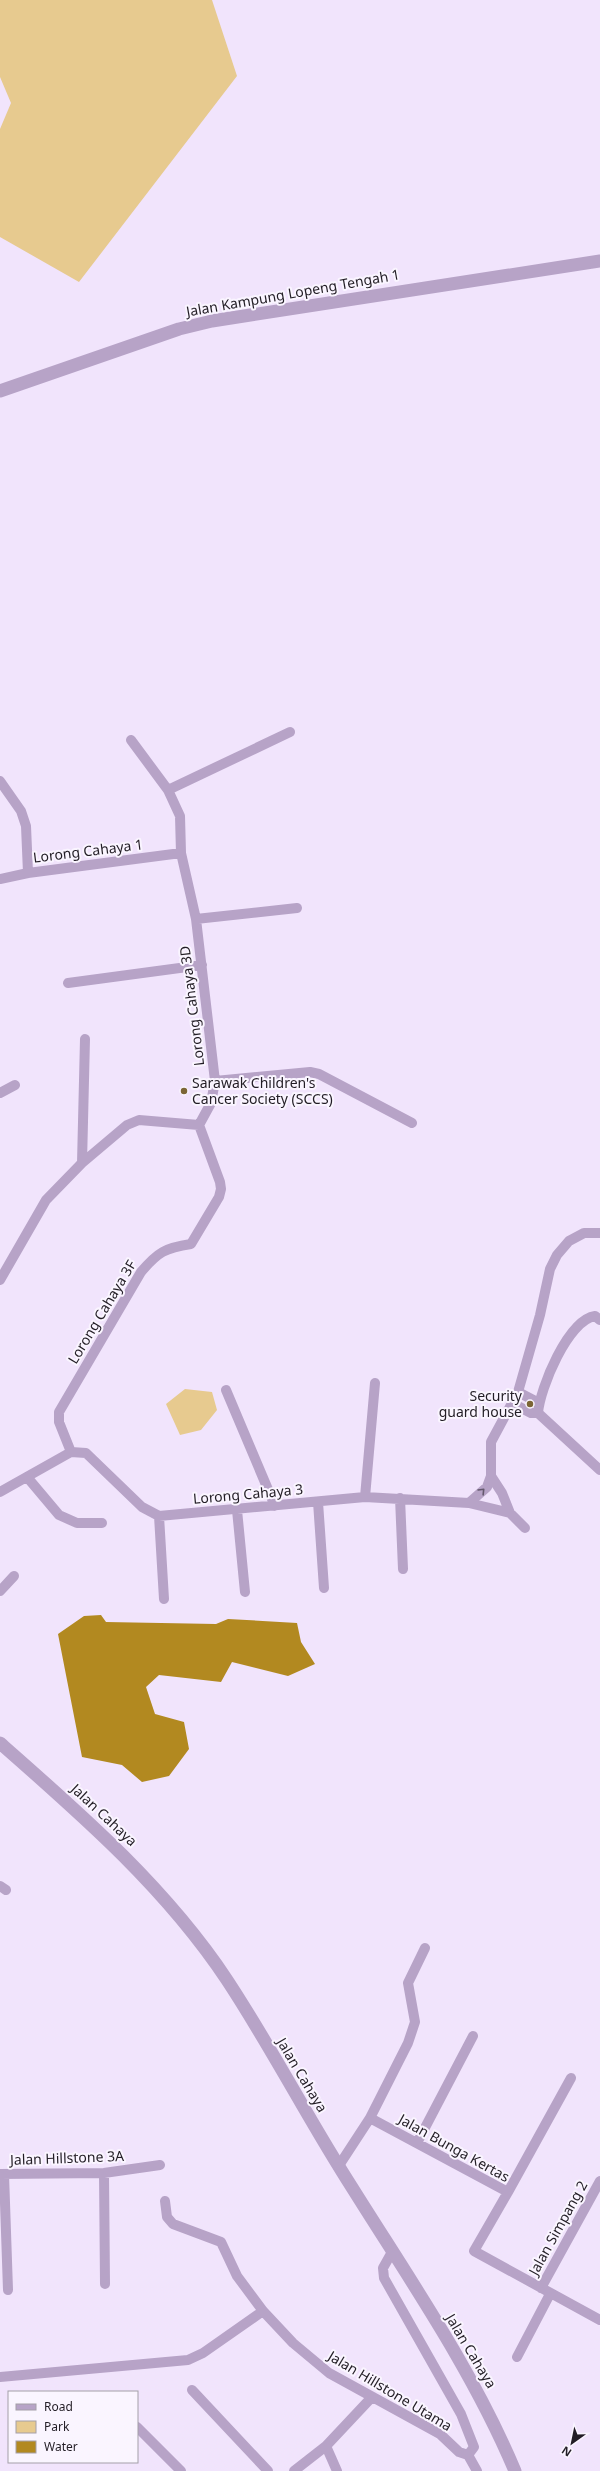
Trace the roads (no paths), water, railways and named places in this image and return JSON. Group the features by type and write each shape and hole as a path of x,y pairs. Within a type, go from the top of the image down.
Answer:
{"street":[{"name":"Jalan Kampung Lopeng Tengah 1","path":"0,391 180,329 212,321 600,261"},
{"path":"168,790 290,732"},
{"name":"Lorong Cahaya 3D","path":"131,740 168,790 180,816 181,853 196,919 216,1081 211,1102 199,1125"},
{"path":"0,781 21,811 26,826 28,873"},
{"name":"Lorong Cahaya 1","path":"0,879 28,873 181,853"},
{"path":"196,919 297,908"},
{"path":"68,983 202,966"},
{"path":"82,1163 85,1039"},
{"path":"216,1081 310,1072 319,1074 412,1123"},
{"path":"0,1094 15,1085"},
{"path":"0,1280 46,1200 82,1163 127,1125 139,1120 199,1125"},
{"name":"Lorong Cahaya 3F","path":"71,1452 59,1422 59,1412 141,1272 156,1255 171,1247 191,1244 219,1197 221,1189 220,1182 199,1125"},
{"path":"470,1503 487,1487 490,1476 491,1442 518,1392 540,1315 550,1269 557,1255 569,1241 584,1233 600,1233"},
{"path":"538,1413 539,1403 554,1364 577,1325 586,1317 595,1316 600,1320"},
{"path":"365,1497 375,1383"},
{"path":"226,1390 275,1506"},
{"path":"518,1392 539,1403"},
{"path":"512,1403 531,1413 538,1413 600,1470"},
{"path":"0,1492 71,1452 86,1453 94,1459 132,1498 158,1516 164,1599"},
{"path":"490,1476 502,1493 510,1513 525,1528"},
{"path":"27,1477 59,1515 77,1523 102,1523"},
{"name":"Lorong Cahaya 3","path":"158,1516 237,1510 365,1497 470,1503 510,1513"},
{"path":"400,1498 403,1569"},
{"path":"318,1502 324,1588"},
{"path":"237,1510 245,1592"},
{"path":"0,1591 14,1576"},
{"name":"Jalan Cahaya","path":"0,1743 120,1851 166,1901 193,1934 227,1980 338,2167 392,2252 478,2394 514,2471"},
{"path":"338,2167 370,2118 411,2035 415,2022 408,1984 425,1948"},
{"path":"417,2143 473,2036"},
{"path":"508,2192 571,2078"},
{"name":"Jalan Bunga Kertas","path":"370,2118 508,2192 474,2251 550,2294 600,2320"},
{"name":"Jalan Hillstone 3A","path":"2,2174 104,2173 160,2165"},
{"path":"104,2173 106,2284"},
{"path":"2,2174 8,2290"},
{"name":"Jalan Simpang 2","path":"541,2288 600,2181"},
{"name":"Jalan Hillstone Utama","path":"165,2201 167,2217 173,2224 221,2242 237,2276 263,2311 293,2343 329,2373 440,2434 459,2452 468,2455 477,2471"},
{"path":"392,2252 385,2264 384,2278 461,2414 474,2447 468,2455"},
{"path":"517,2357 550,2294"},
{"path":"0,2377 188,2360 203,2353 263,2311"},
{"path":"192,2390 268,2471"},
{"path":"294,2471 326,2446 372,2397"},
{"path":"138,2428 181,2471"},
{"path":"326,2446 337,2471"}],"water":[{"path":"101,1615 106,1622 216,1624 228,1619 297,1623 301,1642 315,1664 288,1676 232,1662 221,1682 159,1675 146,1687 155,1714 184,1722 189,1749 169,1776 142,1782 122,1765 82,1757 58,1634 84,1616"}],"place":[{"name":"Sarawak Children's Cancer Society (SCCS)","path":"184,1091"},
{"name":"Security guard house","path":"530,1404"}]}
